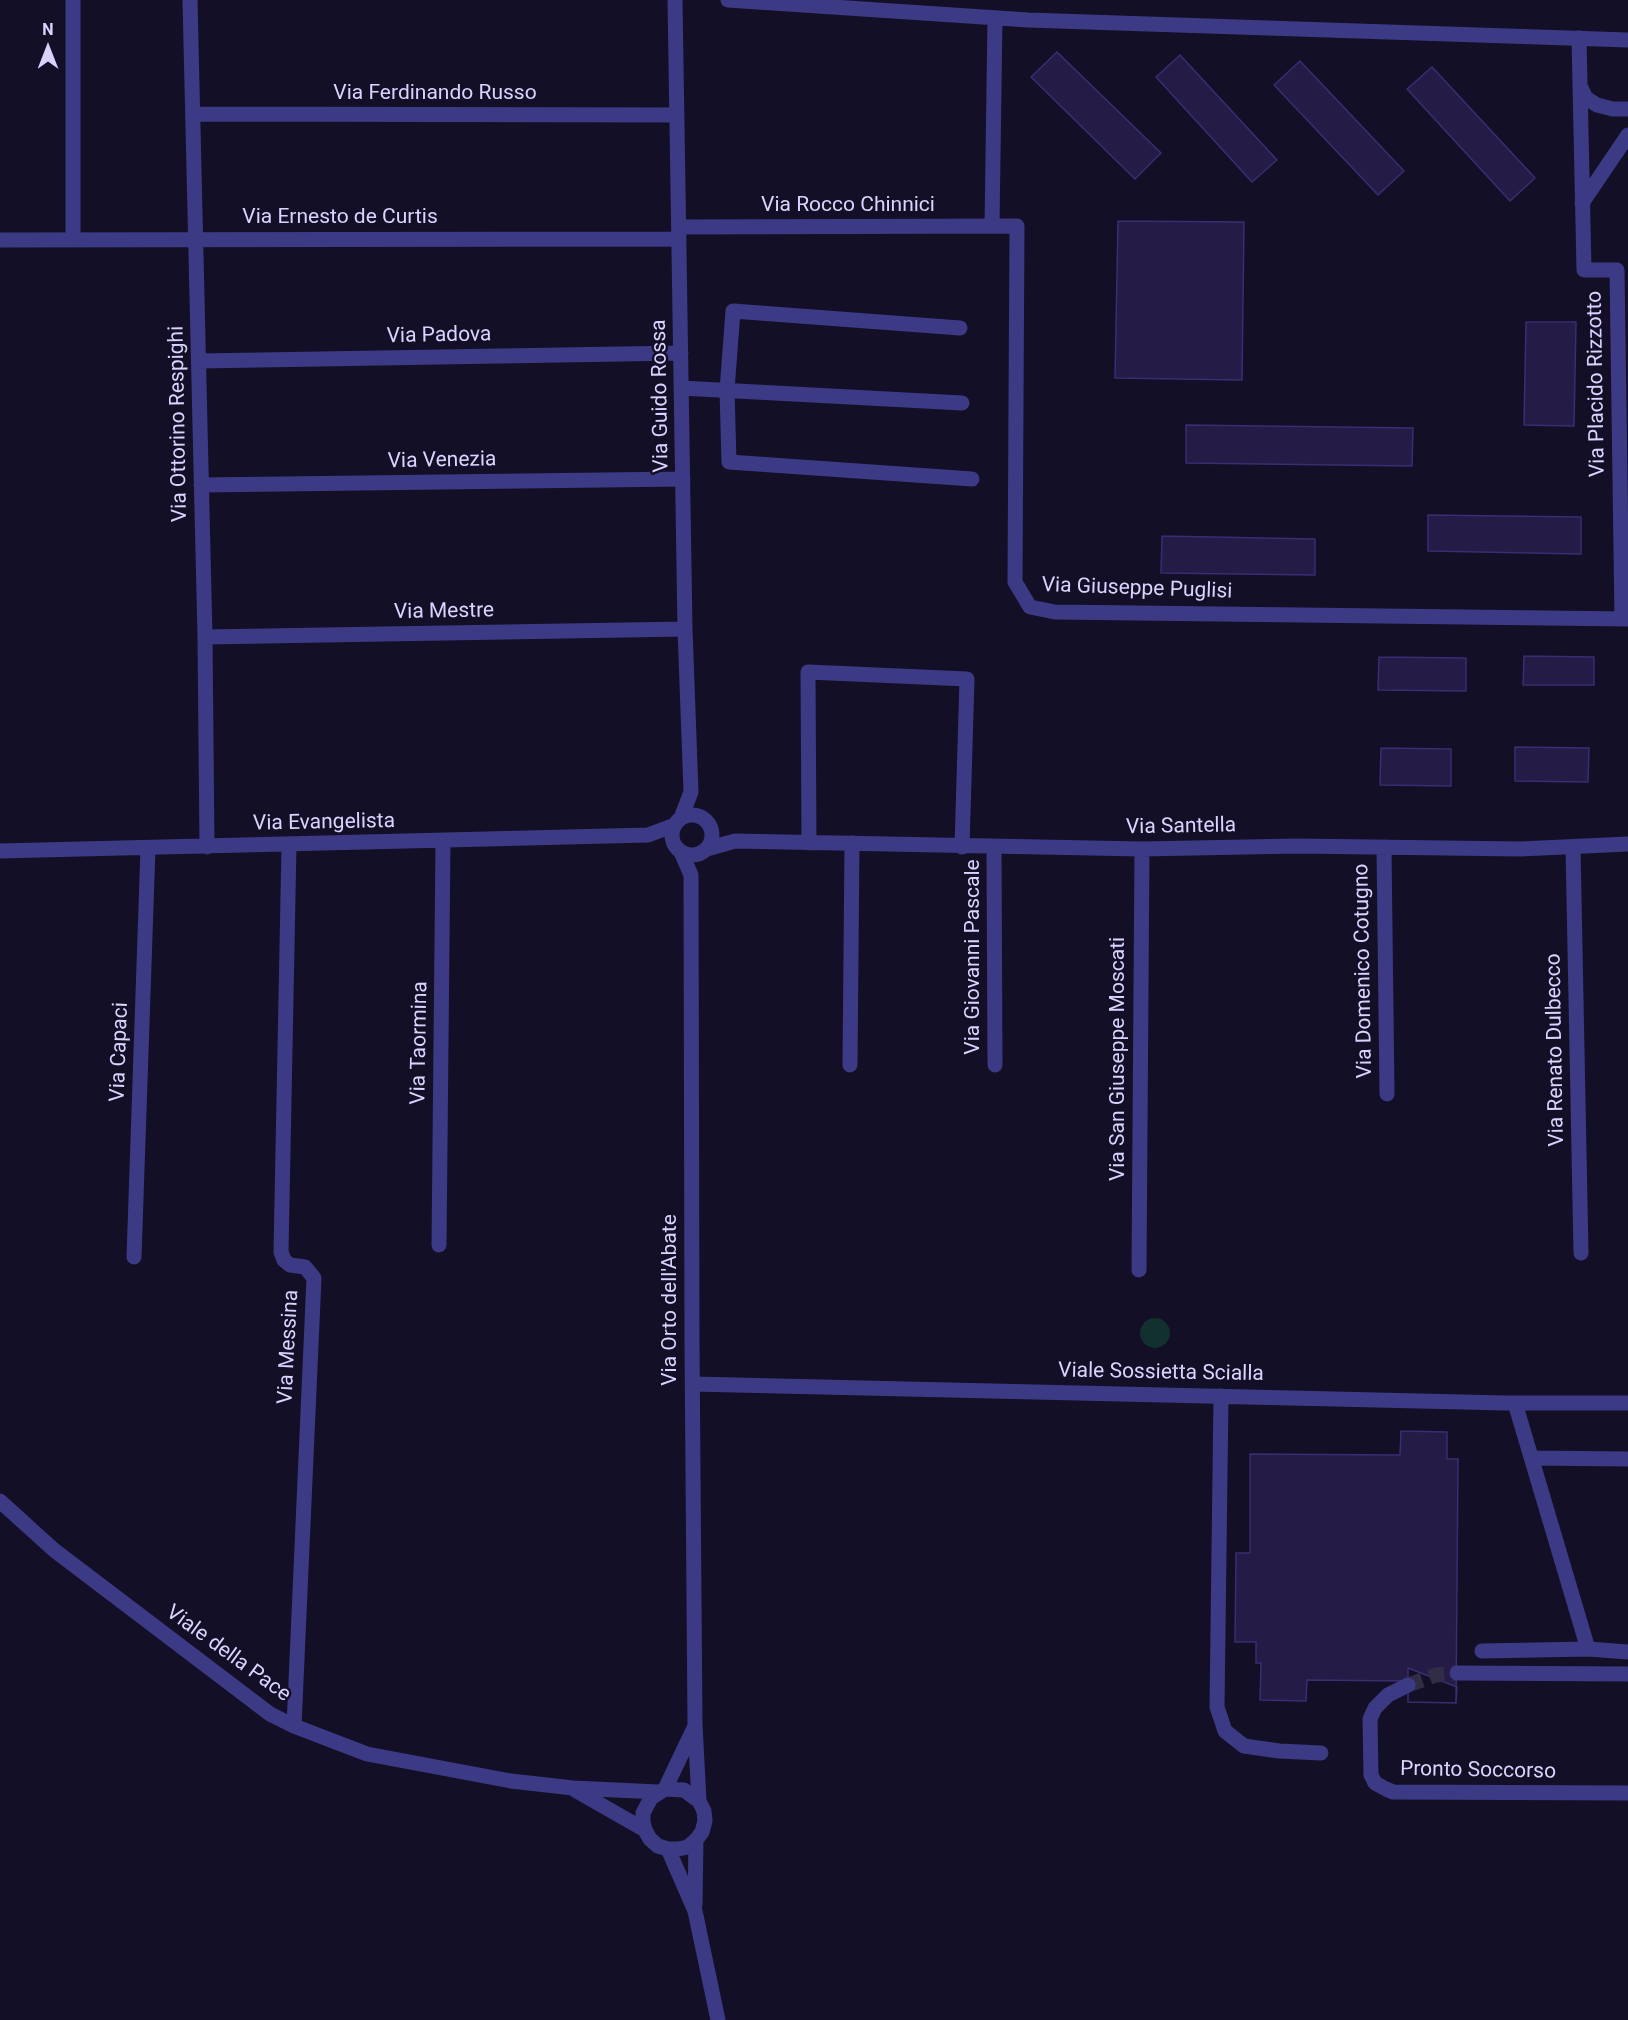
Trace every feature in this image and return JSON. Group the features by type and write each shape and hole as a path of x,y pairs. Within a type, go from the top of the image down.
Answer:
{"street":[{"path":"73,0 73,240"},
{"name":"Via Ottorino Respighi","path":"190,0 205,637 207,847"},
{"name":"Via Guido Rossa","path":"675,0 685,629 691,792 678,822"},
{"path":"728,0 995,18 1628,40"},
{"path":"992,226 995,18"},
{"name":"Via Placido Rizzotto","path":"1579,38 1584,270 1617,270 1625,619"},
{"path":"1580,86 1586,98 1597,105 1613,109 1628,109"},
{"name":"Via Ferdinando Russo","path":"193,114 677,115"},
{"path":"1582,203 1628,135"},
{"name":"Via Rocco Chinnici","path":"679,233 1017,226"},
{"name":"Via Giuseppe Puglisi","path":"1017,226 1015,582 1030,607 1054,612 1625,619"},
{"name":"Via Ernesto de Curtis","path":"0,240 196,240 679,233"},
{"path":"960,328 733,311 727,390 729,462 972,478"},
{"name":"Via Padova","path":"199,361 681,353"},
{"path":"681,388 962,403"},
{"name":"Via Venezia","path":"201,485 683,479"},
{"name":"Via Mestre","path":"205,637 685,629"},
{"path":"809,843 808,672 967,679 962,847"},
{"name":"Via Guido Rossa","path":"691,792 708,823"},
{"path":"690,815 708,823 712,839 705,851 691,855 678,848 672,832 678,822 690,815"},
{"name":"Via Evangelista","path":"0,851 648,836 678,822"},
{"name":"Via Santella","path":"708,823 735,841"},
{"name":"Via Evangelista","path":"648,836 678,848"},
{"name":"Via Santella","path":"705,851 735,841 994,848 1142,849 1298,846 1520,849 1628,844"},
{"name":"Via Taormina","path":"439,1245 443,842"},
{"path":"850,1065 852,843"},
{"name":"Via Messina","path":"289,845 281,1252 284,1260 290,1265 305,1267 314,1278 294,1726"},
{"name":"Via Domenico Cotugno","path":"1384,847 1387,1094"},
{"name":"Via Renato Dulbecco","path":"1573,847 1581,1253"},
{"name":"Via Capaci","path":"134,1257 148,848"},
{"name":"Via Orto dell'Abate","path":"678,848 691,875 695,1725 699,1801"},
{"name":"Via Giovanni Pascale","path":"994,848 995,1065"},
{"name":"Via San Giuseppe Moscati","path":"1139,1270 1142,849"},
{"name":"Via Orto dell'Abate","path":"691,875 705,851"},
{"name":"Viale Sossietta Scialla","path":"693,1384 1515,1402 1628,1402"},
{"path":"1221,1396 1217,1707 1225,1731 1244,1746 1279,1751 1321,1753"},
{"path":"1515,1402 1588,1649"},
{"path":"1533,1458 1628,1459"},
{"name":"Viale della Pace","path":"0,1501 54,1550 270,1714 294,1726 367,1754 511,1781 573,1788 662,1791"},
{"path":"1482,1651 1588,1649 1628,1652"},
{"path":"1457,1673 1628,1674"},
{"name":"Pronto Soccorso","path":"1408,1685 1381,1701 1370,1719 1371,1775 1375,1783 1386,1789 1393,1792 1628,1793"},
{"path":"662,1791 695,1725"},
{"name":"Viale della Pace","path":"573,1788 645,1830"},
{"path":"684,1790 699,1801 704,1810 705,1821 702,1832 688,1847 678,1850 668,1849 658,1846 650,1839 645,1830 644,1813 651,1798 662,1791 684,1790"},
{"path":"695,1911 696,1840"},
{"path":"668,1849 695,1911 717,2014 731,2020"}],"green space":[{"path":"1155,1318 1161,1319 1169,1327 1169,1339 1161,1347 1155,1348 1149,1347 1141,1339 1140,1333 1141,1327 1149,1319"}],"building":[{"path":"1057,52 1161,153 1135,179 1031,77"},
{"path":"1180,55 1277,160 1252,182 1156,77"},
{"path":"1300,61 1404,171 1378,195 1274,85"},
{"path":"1432,67 1535,178 1510,201 1407,89"},
{"path":"1118,221 1244,222 1242,380 1115,378"},
{"path":"1526,322 1576,322 1574,426 1524,425"},
{"path":"1186,425 1413,428 1412,466 1186,463"},
{"path":"1428,515 1581,517 1581,554 1428,551"},
{"path":"1162,536 1315,539 1315,575 1161,573"},
{"path":"1524,656 1594,657 1594,685 1523,685"},
{"path":"1379,657 1466,658 1466,691 1378,690"},
{"path":"1515,747 1589,748 1588,782 1515,781"},
{"path":"1381,748 1451,749 1451,786 1380,785"},
{"path":"1401,1431 1447,1432 1447,1459 1458,1459 1456,1703 1408,1702 1408,1681 1307,1680 1306,1701 1260,1700 1261,1663 1256,1663 1256,1642 1235,1642 1236,1553 1250,1553 1250,1454 1400,1455"},
{"path":"1408,1668 1457,1687 1456,1703 1408,1702"}],"tunnel":[{"path":"1408,1685 1436,1675 1457,1673"}]}
